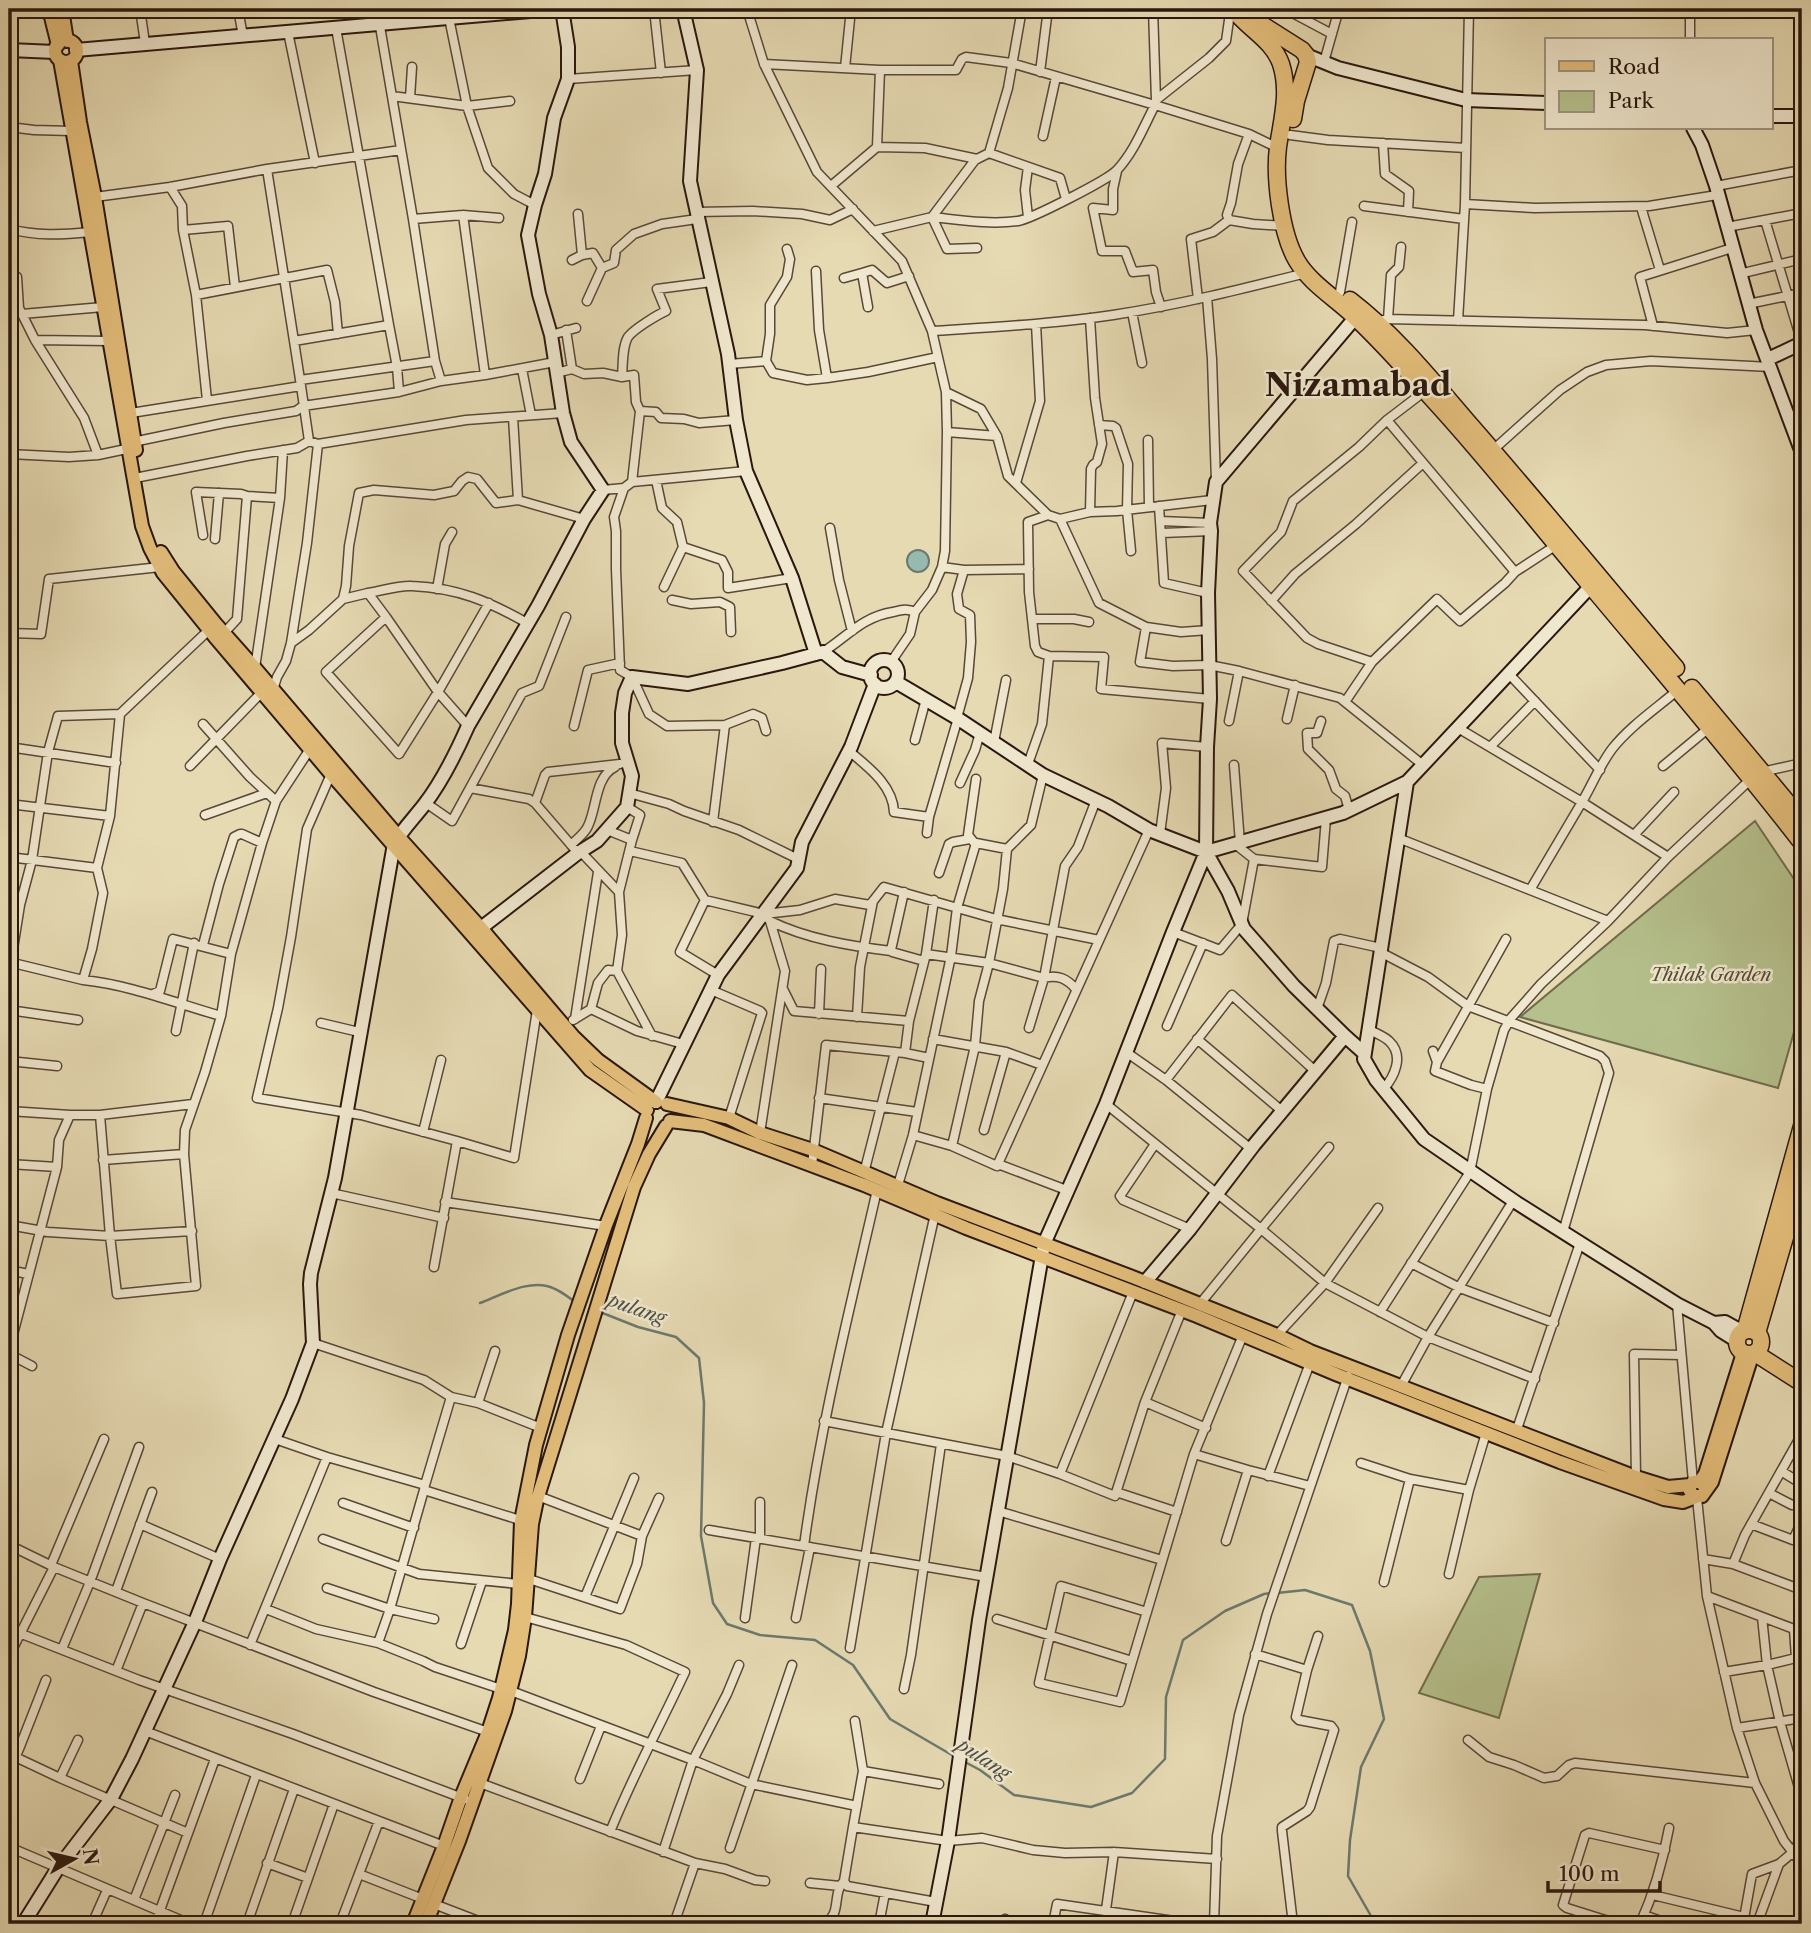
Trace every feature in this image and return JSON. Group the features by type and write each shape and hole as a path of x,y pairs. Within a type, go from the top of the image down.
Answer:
{"highway":[{"path":"1237,9 1302,58"},
{"path":"1237,9 1263,36 1289,74 1296,75 1302,58"},
{"path":"1302,58 1290,48 1281,58 1286,100 1276,171 1284,226 1294,256 1306,273 1369,318 1425,391 1558,544 1710,727 1802,820"},
{"path":"1302,58 1286,164 1288,199 1300,249 1315,270 1402,346 1493,450 1757,775 1802,843"},
{"path":"1792,1207 1802,1126"},
{"path":"1749,1343 1802,1179"},
{"path":"1749,1343 1802,1371"},
{"path":"1749,1343 1802,1383"}],"main road":[{"path":"50,9 65,51 95,197 131,413 131,445 142,526 160,566 590,1070 654,1108 672,1111 634,1187 538,1496 526,1523"},
{"path":"62,9 71,131 108,341 149,522 160,550 216,629 255,668 267,691 331,774 481,928 541,1000 570,1022 573,1036 598,1060 654,1108 729,1118 760,1133 813,1150 898,1185 1133,1292 1310,1363 1401,1386 1636,1477 1668,1487 1697,1489"},
{"path":"654,1108 654,1127 668,1123 704,1125 935,1214 1145,1282 1277,1335 1350,1373 1486,1433 1664,1499 1683,1502 1697,1489 1712,1482 1749,1343"},
{"path":"413,1924 428,1901 467,1800 488,1732 519,1656 525,1617 526,1523 541,1428 590,1270 654,1108"},
{"path":"426,1924 428,1901 444,1846 467,1800 480,1783 506,1690 524,1581"}],"street":[{"path":"140,9 145,43"},
{"path":"238,9 243,36"},
{"path":"377,9 435,361 442,382"},
{"path":"9,50 65,51 379,24 427,14 449,18 506,11 554,9"},
{"path":"562,9 568,47 568,79 554,118 545,174 528,235 538,294 551,335 563,413 571,442 603,490"},
{"path":"654,9 661,73"},
{"path":"654,1108 718,975 767,918 796,868 802,842 849,751 873,680 872,668 878,662 891,662 898,673 896,682 888,687 880,687 873,680 842,667 820,653 792,578 746,471 736,420 728,354 690,181 696,70 683,9"},
{"path":"747,9 764,64 817,172 902,261 932,331 946,392 946,551 932,590 915,612 910,634 891,662"},
{"path":"845,68 852,9"},
{"path":"989,153 1008,88 1022,9"},
{"path":"1040,72 1048,9"},
{"path":"1153,9 1155,103"},
{"path":"873,231 932,217 969,222 1020,221 1109,177 1129,154 1155,103 1226,41 1228,20 1237,9"},
{"path":"1285,9 1332,34"},
{"path":"1324,62 1339,9"},
{"path":"1458,321 1465,204 1469,9"},
{"path":"1690,9 1690,38"},
{"path":"449,18 467,106 488,169 514,194 535,205"},
{"path":"335,28 397,367 399,391"},
{"path":"288,33 315,163"},
{"path":"764,64 950,71 956,70 966,57 1011,63 1056,78 1155,103 1249,134 1278,148"},
{"path":"1302,58 1466,100 1545,103"},
{"path":"410,99 412,67"},
{"path":"877,147 880,69"},
{"path":"568,79 696,70"},
{"path":"1043,136 1056,78"},
{"path":"392,96 467,106 510,101"},
{"path":"1772,116 1802,116"},
{"path":"9,127 71,131"},
{"path":"1694,130 1702,145 1716,190 1756,330 1802,453"},
{"path":"1229,220 1227,215 1238,164 1249,134"},
{"path":"1290,135 1328,140 1466,148"},
{"path":"1383,143 1383,170 1386,176 1409,191 1408,212"},
{"path":"831,186 877,147 925,148 977,159"},
{"path":"95,197 401,150"},
{"path":"932,217 977,159 989,153 1060,178 1066,199"},
{"path":"1028,167 1025,190 1028,217"},
{"path":"190,766 267,691 286,662 307,543 314,443 303,406 267,169"},
{"path":"1465,204 1535,208 1641,206 1802,170"},
{"path":"1117,171 1113,189 1113,210 1093,208 1102,251 1125,251 1133,272 1153,270 1161,307"},
{"path":"170,187 182,206 183,230 196,295 207,400"},
{"path":"1364,206 1464,219"},
{"path":"1641,206 1660,270"},
{"path":"587,301 602,268 614,263 616,250 634,234 696,215 753,211 802,214 830,220 853,209"},
{"path":"1727,227 1802,213"},
{"path":"578,214 582,255"},
{"path":"413,219 463,215 499,218"},
{"path":"463,215 485,376"},
{"path":"932,217 947,248 977,248"},
{"path":"932,1924 948,1837 987,1577 1043,1250 1106,1104 1206,852 1210,699 1208,593 1212,500 1216,482 1212,359 1191,239 1213,232 1229,220 1284,226"},
{"path":"1493,450 1560,390 1587,372 1606,365 1651,361 1769,363 1802,343 1798,319 1788,297 1765,220"},
{"path":"1340,292 1352,222"},
{"path":"183,230 228,226 235,287"},
{"path":"9,229 33,235 58,236 90,232"},
{"path":"1216,482 1369,318 1391,275 1399,267 1401,247"},
{"path":"1653,326 1640,277 1732,248"},
{"path":"787,249 790,259 787,277 770,304 770,334 766,361 773,373 807,380 868,372 938,357"},
{"path":"572,260 593,253 602,268"},
{"path":"1739,274 1802,259"},
{"path":"845,278 872,270 887,283 909,276"},
{"path":"196,295 328,271 338,334"},
{"path":"816,271 819,330 827,378"},
{"path":"862,272 868,307"},
{"path":"932,331 1036,324 1132,312 1306,273"},
{"path":"17,277 22,314 83,418 98,455"},
{"path":"622,377 628,337 654,316 666,311 657,289 712,282"},
{"path":"1748,304 1802,293"},
{"path":"22,314 103,307"},
{"path":"1132,312 1142,363"},
{"path":"1090,318 1093,373 1102,444 1097,462 1091,469 1090,512"},
{"path":"1369,318 1653,326 1727,333 1756,330"},
{"path":"1016,483 1040,401 1036,324"},
{"path":"294,341 389,325"},
{"path":"551,335 576,328"},
{"path":"566,330 572,369"},
{"path":"35,340 108,341"},
{"path":"131,413 435,361"},
{"path":"729,364 766,361"},
{"path":"9,454 69,457 98,455 224,423 296,411 303,406 522,369 556,368 572,369 584,374 603,373 622,377 634,375 636,402 640,411 632,482"},
{"path":"522,369 531,415"},
{"path":"1372,662 1307,638 1243,571 1281,532 1293,501 1425,391"},
{"path":"946,392 982,409 997,436 1008,475 1048,515 1060,519 1090,512 1212,500"},
{"path":"640,411 656,412 661,418 699,423 736,420"},
{"path":"140,477 314,443 454,421 563,413"},
{"path":"513,417 518,500"},
{"path":"1387,420 1515,572"},
{"path":"1099,425 1115,428 1128,462 1127,510 1131,551"},
{"path":"947,432 997,436"},
{"path":"1149,440 1149,507"},
{"path":"255,668 280,498 284,450"},
{"path":"1271,601 1295,574 1356,524 1423,463"},
{"path":"603,490 624,488 632,482 746,471"},
{"path":"343,599 348,546 359,493 374,490 434,495 454,491 468,477 477,479 496,503 518,500 584,519"},
{"path":"656,480 662,509 677,522 683,547 664,587"},
{"path":"624,488 614,517 615,569 620,670 632,677 688,684 782,663 820,653 864,621 883,613 908,609 915,612"},
{"path":"23,1924 58,1868 111,1799 145,1731 195,1622 219,1559 275,1439 313,1343 311,1273 331,1193 396,840 426,803 584,519 603,490"},
{"path":"203,535 196,492 280,498"},
{"path":"215,538 219,493"},
{"path":"9,974 20,905 32,860 48,752 58,716 120,714 216,629 237,619 247,496"},
{"path":"1159,506 1164,583 1208,593"},
{"path":"1048,515 1028,522 1035,649 1048,656 1104,657 1101,689 1210,699"},
{"path":"1060,519 1099,603 1146,626 1181,632 1209,630"},
{"path":"1160,521 1211,527"},
{"path":"1161,533 1211,527"},
{"path":"830,528 852,631"},
{"path":"437,589 446,544 452,532"},
{"path":"1345,702 1372,662 1437,598 1460,621 1515,572 1558,544"},
{"path":"683,547 722,560 728,572 724,604"},
{"path":"9,633 41,634 49,579 160,566"},
{"path":"942,567 964,570 1029,569"},
{"path":"928,833 929,817 968,678 970,615 959,609 957,594 964,570"},
{"path":"728,588 792,578"},
{"path":"291,643 343,599 410,585 453,590 489,603 527,622"},
{"path":"896,682 958,718 1043,775 1154,832 1206,852 1349,810 1407,782 1591,586"},
{"path":"369,593 438,692 468,726"},
{"path":"672,600 691,604 720,602 730,607 732,632"},
{"path":"386,617 326,672 398,754 438,692 489,603"},
{"path":"426,803 453,821 522,693 539,686 566,617"},
{"path":"1032,619 1074,619 1089,622"},
{"path":"1146,626 1140,662 1173,666 1209,665 1340,698 1423,765"},
{"path":"1028,764 1042,724 1048,656"},
{"path":"574,726 588,670 620,663"},
{"path":"1229,721 1239,671"},
{"path":"1509,674 1600,771"},
{"path":"632,677 649,714 667,726 724,724 753,714 762,718 766,731"},
{"path":"481,928 576,850 597,841 627,807 632,776 624,763 622,713 625,693 632,677"},
{"path":"994,742 1006,680"},
{"path":"1287,719 1295,685"},
{"path":"1530,890 1604,761 1625,735 1679,690"},
{"path":"915,740 926,699"},
{"path":"1490,747 1535,701"},
{"path":"83,980 103,893 97,869 110,816 120,714"},
{"path":"1321,721 1317,733 1307,733 1308,749 1329,770 1336,789 1345,796 1349,810"},
{"path":"203,724 276,801"},
{"path":"713,822 724,724"},
{"path":"1663,766 1710,727"},
{"path":"1458,728 1668,857"},
{"path":"960,783 981,733"},
{"path":"998,1164 1099,940 1154,832 1166,788 1162,743 1207,747"},
{"path":"9,747 116,763"},
{"path":"100,1115 117,1294 196,1286 184,1154 185,1130 221,1016 231,954 262,843 276,801 310,749"},
{"path":"849,751 878,776 893,803 894,812 929,817"},
{"path":"535,803 548,772 624,763"},
{"path":"576,850 587,828 603,779 610,769 624,763"},
{"path":"1380,1312 1470,1172 1487,1089 1509,1021 1541,984 1608,921 1668,857 1757,775 1802,763"},
{"path":"1234,765 1237,844 1254,859 1322,867 1326,818"},
{"path":"331,774 307,829 278,1008 257,1098 346,1112 514,1158 537,1010"},
{"path":"952,1146 975,1046 979,1001 1003,889 1007,849 1031,825 1043,775"},
{"path":"898,1185 913,1135 951,956 957,908 973,842 968,835 976,779"},
{"path":"1407,782 1363,1059 1383,1090 1424,1139 1513,1201 1677,1304 1714,1323 1721,1331 1749,1343"},
{"path":"470,788 529,799 535,803 576,850 619,892"},
{"path":"1634,835 1674,792"},
{"path":"205,815 267,793"},
{"path":"629,793 669,804 739,830 798,859"},
{"path":"1029,1028 1044,978 1065,866 1078,847 1096,800"},
{"path":"9,804 110,816"},
{"path":"627,807 640,816 619,892 622,935 617,971 652,1036"},
{"path":"607,830 632,840"},
{"path":"176,1031 199,944 234,837 240,834 262,843"},
{"path":"1398,838 1608,921"},
{"path":"939,873 949,845 953,842 973,842 1007,849"},
{"path":"629,851 682,863 705,900 767,918 792,932 925,957 951,956 1044,978 1053,975 1069,981 1076,989"},
{"path":"1206,852 1228,891 1242,924 1317,1009 1364,1053"},
{"path":"9,857 97,869"},
{"path":"1173,932 1220,950 1242,924 1254,859"},
{"path":"570,1022 598,872"},
{"path":"767,918 835,899 870,905 884,887 996,919 1099,940"},
{"path":"891,951 904,892"},
{"path":"705,900 680,953 718,975"},
{"path":"905,1052 934,900"},
{"path":"857,1017 858,978 873,901"},
{"path":"9,904 20,905"},
{"path":"760,1133 785,971 767,918"},
{"path":"153,994 160,991 173,939 231,954"},
{"path":"1317,1009 1332,944 1340,939 1380,950 1428,977 1468,1006 1600,1056 1609,1073 1563,1232"},
{"path":"1487,1089 1471,1086 1435,1071 1437,1062 1506,939"},
{"path":"1167,1026 1203,943"},
{"path":"9,962 153,994 221,1016"},
{"path":"819,1014 821,969"},
{"path":"570,1022 590,1009 598,983 608,970 617,971"},
{"path":"783,989 793,1011 909,1021"},
{"path":"711,990 762,1013 729,1118"},
{"path":"1166,1080 1233,995 1315,1071"},
{"path":"590,1009 637,1031 683,1044"},
{"path":"9,1010 78,1020"},
{"path":"321,1023 359,1032"},
{"path":"1368,1029 1392,1043 1396,1056 1395,1074 1383,1090"},
{"path":"1145,1282 1345,1036"},
{"path":"933,1039 1006,1052 1042,1065"},
{"path":"1197,1039 1282,1111"},
{"path":"812,1165 826,1045 905,1052 929,1058"},
{"path":"1433,1051 1437,1062"},
{"path":"864,1173 895,1052"},
{"path":"984,1130 1006,1052"},
{"path":"1126,1052 1166,1080 1251,1149"},
{"path":"423,1132 441,1060"},
{"path":"9,1061 57,1066"},
{"path":"819,1098 917,1112"},
{"path":"9,1111 100,1115 193,1104"},
{"path":"1106,1104 1325,1283 1428,1337 1535,1379"},
{"path":"32,1366 13,1356 10,1346 57,1167 59,1140 70,1115"},
{"path":"913,1135 952,1146 997,1166 998,1164 1069,1191"},
{"path":"434,1267 457,1141"},
{"path":"1155,1144 1120,1196 1123,1200 1190,1229"},
{"path":"1199,1305 1329,1147"},
{"path":"103,1160 184,1154"},
{"path":"9,1164 57,1167"},
{"path":"796,1618 807,1547 812,1489 824,1421 877,1190"},
{"path":"331,1193 444,1218"},
{"path":"1401,1386 1428,1337 1513,1201"},
{"path":"445,1202 606,1226"},
{"path":"1277,1335 1325,1283 1378,1208"},
{"path":"850,1648 886,1433 935,1214"},
{"path":"9,1225 110,1236 192,1231"},
{"path":"1516,1432 1580,1243"},
{"path":"1411,1263 1460,1288 1554,1323"},
{"path":"9,1270 28,1274"},
{"path":"1059,1474 1133,1292"},
{"path":"1677,1304 1707,1596 1737,1728 1755,1783 1784,1841 1802,1864"},
{"path":"824,1421 1007,1456 1115,1496 1145,1402 1182,1310"},
{"path":"1147,1612 1061,1586 1039,1683 1120,1702 1163,1560 1194,1454 1243,1335"},
{"path":"313,1343 424,1380 451,1398 478,1403 541,1428"},
{"path":"478,1403 495,1351"},
{"path":"1636,1477 1634,1354 1681,1355"},
{"path":"1268,1476 1310,1363"},
{"path":"1214,1924 1217,1836 1239,1715 1255,1654 1350,1373"},
{"path":"378,1643 451,1398"},
{"path":"1145,1402 1206,1428"},
{"path":"1449,1574 1486,1433"},
{"path":"1733,1564 1751,1524 1802,1434"},
{"path":"9,1656 52,1566 104,1439"},
{"path":"275,1439 526,1523"},
{"path":"904,1689 942,1444"},
{"path":"62,1649 90,1582 139,1447"},
{"path":"1793,1451 1802,1456"},
{"path":"1194,1454 1310,1486"},
{"path":"250,1645 327,1457"},
{"path":"1361,1463 1410,1479 1469,1490"},
{"path":"1226,1541 1248,1470"},
{"path":"1781,1471 1802,1484"},
{"path":"585,1597 634,1478"},
{"path":"1384,1581 1410,1479"},
{"path":"116,1591 152,1492"},
{"path":"1116,1492 1177,1512"},
{"path":"1769,1493 1792,1505 1798,1504 1802,1509"},
{"path":"538,1496 642,1536"},
{"path":"323,1539 419,1574 482,1581 524,1581 621,1609 638,1564 642,1536 659,1498"},
{"path":"745,1618 758,1538 760,1502"},
{"path":"343,1503 414,1528"},
{"path":"998,1511 1163,1560"},
{"path":"1751,1524 1793,1540 1802,1521"},
{"path":"140,1524 219,1559"},
{"path":"709,1530 987,1577"},
{"path":"9,1545 90,1582 250,1645 488,1732"},
{"path":"1703,1559 1733,1564 1802,1590"},
{"path":"461,1644 482,1581"},
{"path":"327,1588 390,1609 434,1619"},
{"path":"1707,1596 1798,1631 1796,1658"},
{"path":"116,1671 143,1603"},
{"path":"266,1609 316,1629 378,1643 435,1667 506,1690 751,1784 857,1805"},
{"path":"525,1617 626,1645 685,1672 629,1785 610,1832"},
{"path":"1762,1617 1767,1665 1802,1797"},
{"path":"997,1619 1132,1661"},
{"path":"9,1629 467,1800"},
{"path":"1293,1924 1282,1827 1310,1807 1334,1730 1331,1726 1298,1720 1296,1717 1318,1636"},
{"path":"1255,1654 1307,1670"},
{"path":"1724,1672 1796,1658 1801,1661 1802,1666"},
{"path":"663,1852 693,1760 727,1695 739,1665"},
{"path":"730,1848 792,1665"},
{"path":"9,1771 12,1756 46,1680"},
{"path":"1737,1728 1802,1718"},
{"path":"824,1924 834,1916 863,1771 855,1721"},
{"path":"580,1779 601,1726"},
{"path":"145,1731 444,1846"},
{"path":"60,1778 78,1740"},
{"path":"1468,1740 1489,1757 1544,1778 1558,1776 1575,1763 1755,1783"},
{"path":"12,1756 188,1833"},
{"path":"155,1924 215,1759"},
{"path":"863,1771 939,1784"},
{"path":"204,1924 256,1775"},
{"path":"480,1783 663,1852 765,1881"},
{"path":"247,1924 294,1789"},
{"path":"134,1900 174,1795"},
{"path":"292,1924 334,1804"},
{"path":"340,1924 379,1821"},
{"path":"853,1827 982,1838 1054,1852 1114,1852 1217,1859"},
{"path":"1640,1924 1653,1895 1669,1828"},
{"path":"1618,1924 1563,1905 1585,1835 1589,1833 1665,1850"},
{"path":"1653,1895 1743,1921 1752,1874 1779,1864 1792,1853 1802,1838"},
{"path":"9,1847 190,1924"},
{"path":"1104,1924 1114,1852"},
{"path":"267,1863 308,1878"},
{"path":"677,1924 695,1863"},
{"path":"1757,1924 1779,1864"},
{"path":"359,1874 486,1924"},
{"path":"810,1882 842,1883 936,1902"},
{"path":"92,1924 107,1889"},
{"path":"879,1924 886,1893"},
{"path":"1053,1924 1057,1904 1159,1922 1195,1924"},
{"path":"1644,1915 1669,1924"}],"green space":[{"name":"Thilak Garden","path":"1755,821 1802,891 1802,1004 1778,1088 1520,1017"},
{"path":"1540,1574 1499,1718 1419,1693 1479,1577"}],"water":[{"path":"918,550 926,553 929,561 926,569 918,572 910,569 907,561 910,553"}],"waterway":[{"name":"pulang","path":"480,1303 517,1288 537,1285 555,1289 574,1301"},
{"name":"pulang","path":"600,1312 638,1327 676,1337 699,1358 704,1403 701,1536 713,1603 727,1624 760,1635 815,1640 853,1665 890,1719 957,1758"},
{"name":"pulang","path":"1277,1593 1305,1590 1352,1605 1370,1651 1384,1719 1361,1767 1350,1840 1348,1876 1371,1916 1379,1924"},
{"name":"pulang","path":"963,1761 1014,1795 1091,1807 1132,1793 1165,1759 1166,1697 1183,1640 1225,1611 1271,1593"}],"district":[{"name":"Nizamabad","path":"1358,384"}]}
